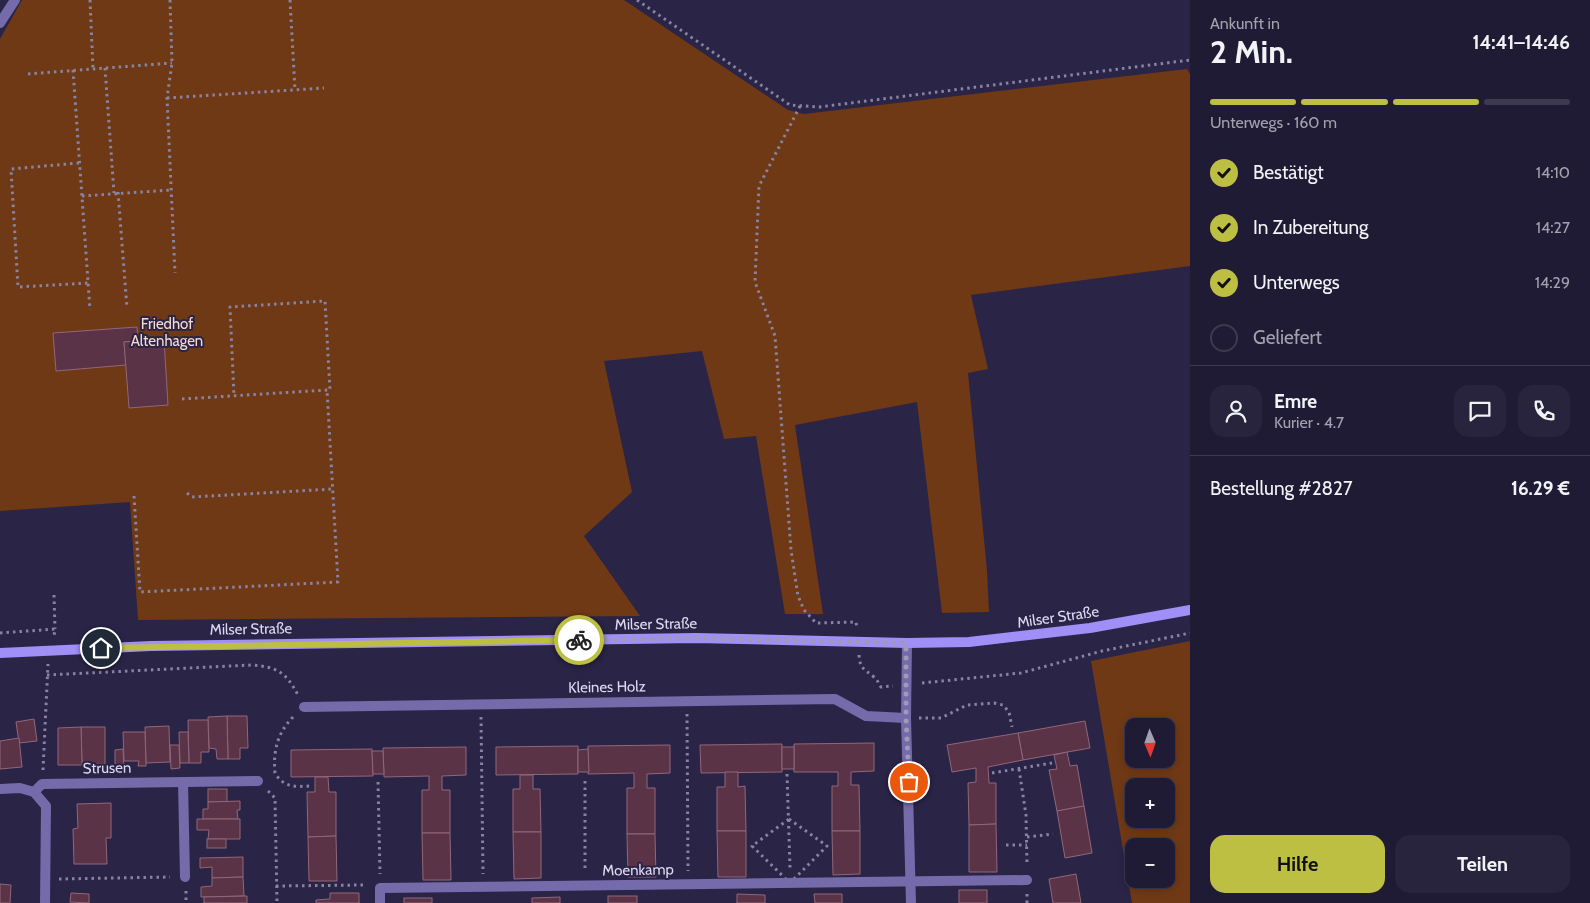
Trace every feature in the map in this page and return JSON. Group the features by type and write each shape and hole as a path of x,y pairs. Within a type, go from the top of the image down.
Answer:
{"main road":[{"name":"Milser Straße","path":"0,653 152,646 696,638 906,643 1007,639 1090,628 1190,610"}],"street":[{"path":"0,23 15,0"},
{"path":"906,643 911,903"},
{"name":"Kleines Holz","path":"304,707 835,699 866,716 906,718"},
{"name":"Strusen","path":"42,784 258,781"},
{"path":"183,782 186,877"},
{"path":"34,792 42,784"},
{"path":"0,789 20,788 34,792 46,806 45,903"},
{"name":"Moenkamp","path":"380,888 688,884 790,886 1027,880"},
{"path":"380,888 380,903"}],"path":[{"path":"90,0 93,69"},
{"path":"170,0 172,64 167,98 175,273"},
{"path":"290,0 295,90"},
{"path":"638,0 790,105 819,107 1190,60"},
{"path":"28,74 172,64"},
{"path":"104,68 127,308"},
{"path":"73,70 90,310"},
{"path":"167,98 324,88"},
{"path":"800,106 759,186 755,282 775,336 791,550 798,596 804,610 816,623"},
{"path":"79,163 10,169 18,287 88,283"},
{"path":"82,196 116,192 171,190"},
{"path":"182,399 234,396 327,390 330,390 325,301 230,308 234,396"},
{"path":"134,496 140,592 338,582 327,390"},
{"path":"187,493 192,497 333,489"},
{"path":"50,650 55,629 54,595"},
{"path":"0,633 55,629"},
{"path":"936,682 1021,673 1102,651 1190,633"},
{"path":"42,784 47,675 268,666 282,672 290,681 304,707 283,731 275,748 275,773 284,784 294,787 310,786"},
{"path":"686,701 688,884"},
{"path":"906,718 941,718 968,705 994,703 1004,705 1009,712 1012,727"},
{"path":"480,704 483,886"},
{"path":"992,773 1052,763"},
{"path":"1019,769 1026,815 1027,903"},
{"path":"787,774 790,886"},
{"path":"258,781 275,798 277,903"},
{"path":"584,781 585,885"},
{"path":"276,886 369,885 380,888 378,782"},
{"path":"789,818 752,846 790,886"},
{"path":"789,818 827,846 790,886"},
{"path":"1027,837 1053,834"},
{"path":"1006,845 1027,845"},
{"path":"46,879 186,877"}],"green space":[{"name":"Friedhof Altenhagen","path":"22,0 624,0 788,110 804,114 1187,69 1190,74 1190,266 971,295 988,369 968,373 987,571 989,612 942,613 917,402 795,425 823,614 785,614 756,436 724,439 702,351 604,361 632,492 584,536 640,616 138,620 130,502 0,511 0,39"},
{"path":"1190,641 1190,903 1132,903 1129,888 1175,888 1175,838 1125,838 1125,862 1091,661"}],"building":[{"path":"137,327 138,341 124,342 126,365 56,371 53,333"},
{"path":"164,339 168,405 129,408 124,342"},
{"path":"227,716 247,716 248,748 240,748 240,759 228,759"},
{"path":"227,716 228,759 217,759 216,749 209,748 208,717"},
{"path":"34,719 37,741 19,743 16,722"},
{"path":"188,720 208,720 209,752 201,752 201,763 189,763"},
{"path":"1085,721 1090,748 1023,760 1018,733"},
{"path":"169,726 170,762 146,763 145,727"},
{"path":"81,727 105,727 105,764 82,765"},
{"path":"81,727 82,765 58,765 58,728"},
{"path":"123,732 145,732 146,766 138,766 139,761 124,761"},
{"path":"179,732 188,732 189,763 180,763"},
{"path":"1018,733 1023,760 988,767 989,783 996,783 996,824 969,825 968,783 976,782 976,768 952,772 947,745"},
{"path":"19,738 22,767 0,769 0,741"},
{"path":"874,743 874,771 851,772 851,785 859,785 860,831 832,831 832,786 838,786 838,772 794,772 794,744"},
{"path":"782,744 782,772 701,773 700,745"},
{"path":"170,745 179,745 180,768 171,769"},
{"path":"670,745 670,773 647,774 647,788 655,788 655,834 627,834 627,788 634,788 634,773 588,774 588,746"},
{"path":"578,746 578,774 496,775 496,747"},
{"path":"466,747 466,775 442,776 442,790 450,790 450,833 422,833 422,790 429,790 429,776 384,777 383,748"},
{"path":"782,747 794,747 794,769 782,769"},
{"path":"123,749 124,768 115,768 115,750"},
{"path":"372,749 373,776 291,777 291,750"},
{"path":"588,749 589,772 578,772 578,750"},
{"path":"372,751 383,751 384,774 373,774"},
{"path":"1067,752 1070,766 1077,765 1084,806 1057,811 1049,770 1057,769 1054,755"},
{"path":"725,772 738,772 738,787 745,786 746,831 717,831 717,787 725,787"},
{"path":"520,775 533,775 533,789 540,789 541,832 513,832 513,789 520,789"},
{"path":"315,777 328,777 329,792 336,792 336,836 308,837 307,792 315,792"},
{"path":"208,789 227,789 227,802 208,802"},
{"path":"240,801 240,810 237,810 238,819 203,819 203,809 208,809 208,802"},
{"path":"111,803 111,838 106,838 107,864 74,864 73,829 78,828 77,804"},
{"path":"1084,806 1092,853 1065,858 1057,811"},
{"path":"197,819 240,819 240,839 208,839 209,830 197,830"},
{"path":"996,824 997,872 969,872 969,825"},
{"path":"717,831 746,831 746,877 718,877"},
{"path":"832,831 860,831 860,874 833,875"},
{"path":"513,832 541,832 541,878 514,879"},
{"path":"422,833 450,833 451,880 423,880"},
{"path":"627,834 655,834 656,877 628,877"},
{"path":"336,836 337,881 309,881 308,837"},
{"path":"207,839 226,839 226,848 207,848"},
{"path":"243,857 243,877 212,878 212,867 200,868 200,858"},
{"path":"1076,874 1081,903 1053,903 1049,879"},
{"path":"243,877 244,896 201,897 201,887 212,886 212,878"},
{"path":"0,884 11,885 10,903 0,903"},
{"path":"959,890 987,890 987,903 959,903"},
{"path":"71,893 89,894 89,903 70,902"},
{"path":"330,893 359,893 359,903 316,903 316,900 330,899"},
{"path":"737,894 765,895 765,903 737,903"},
{"path":"814,894 842,894 842,903 815,903"},
{"path":"247,896 247,903 204,903 204,897"},
{"path":"608,896 637,896 637,903 608,903"},
{"path":"560,897 560,903 532,903 532,898"},
{"path":"404,898 432,898 432,903 404,903"}],"way so far":[{"path":"579,640 696,638 906,643 906,718 909,782"}],"route":[{"path":"101,648 579,640"}]}
